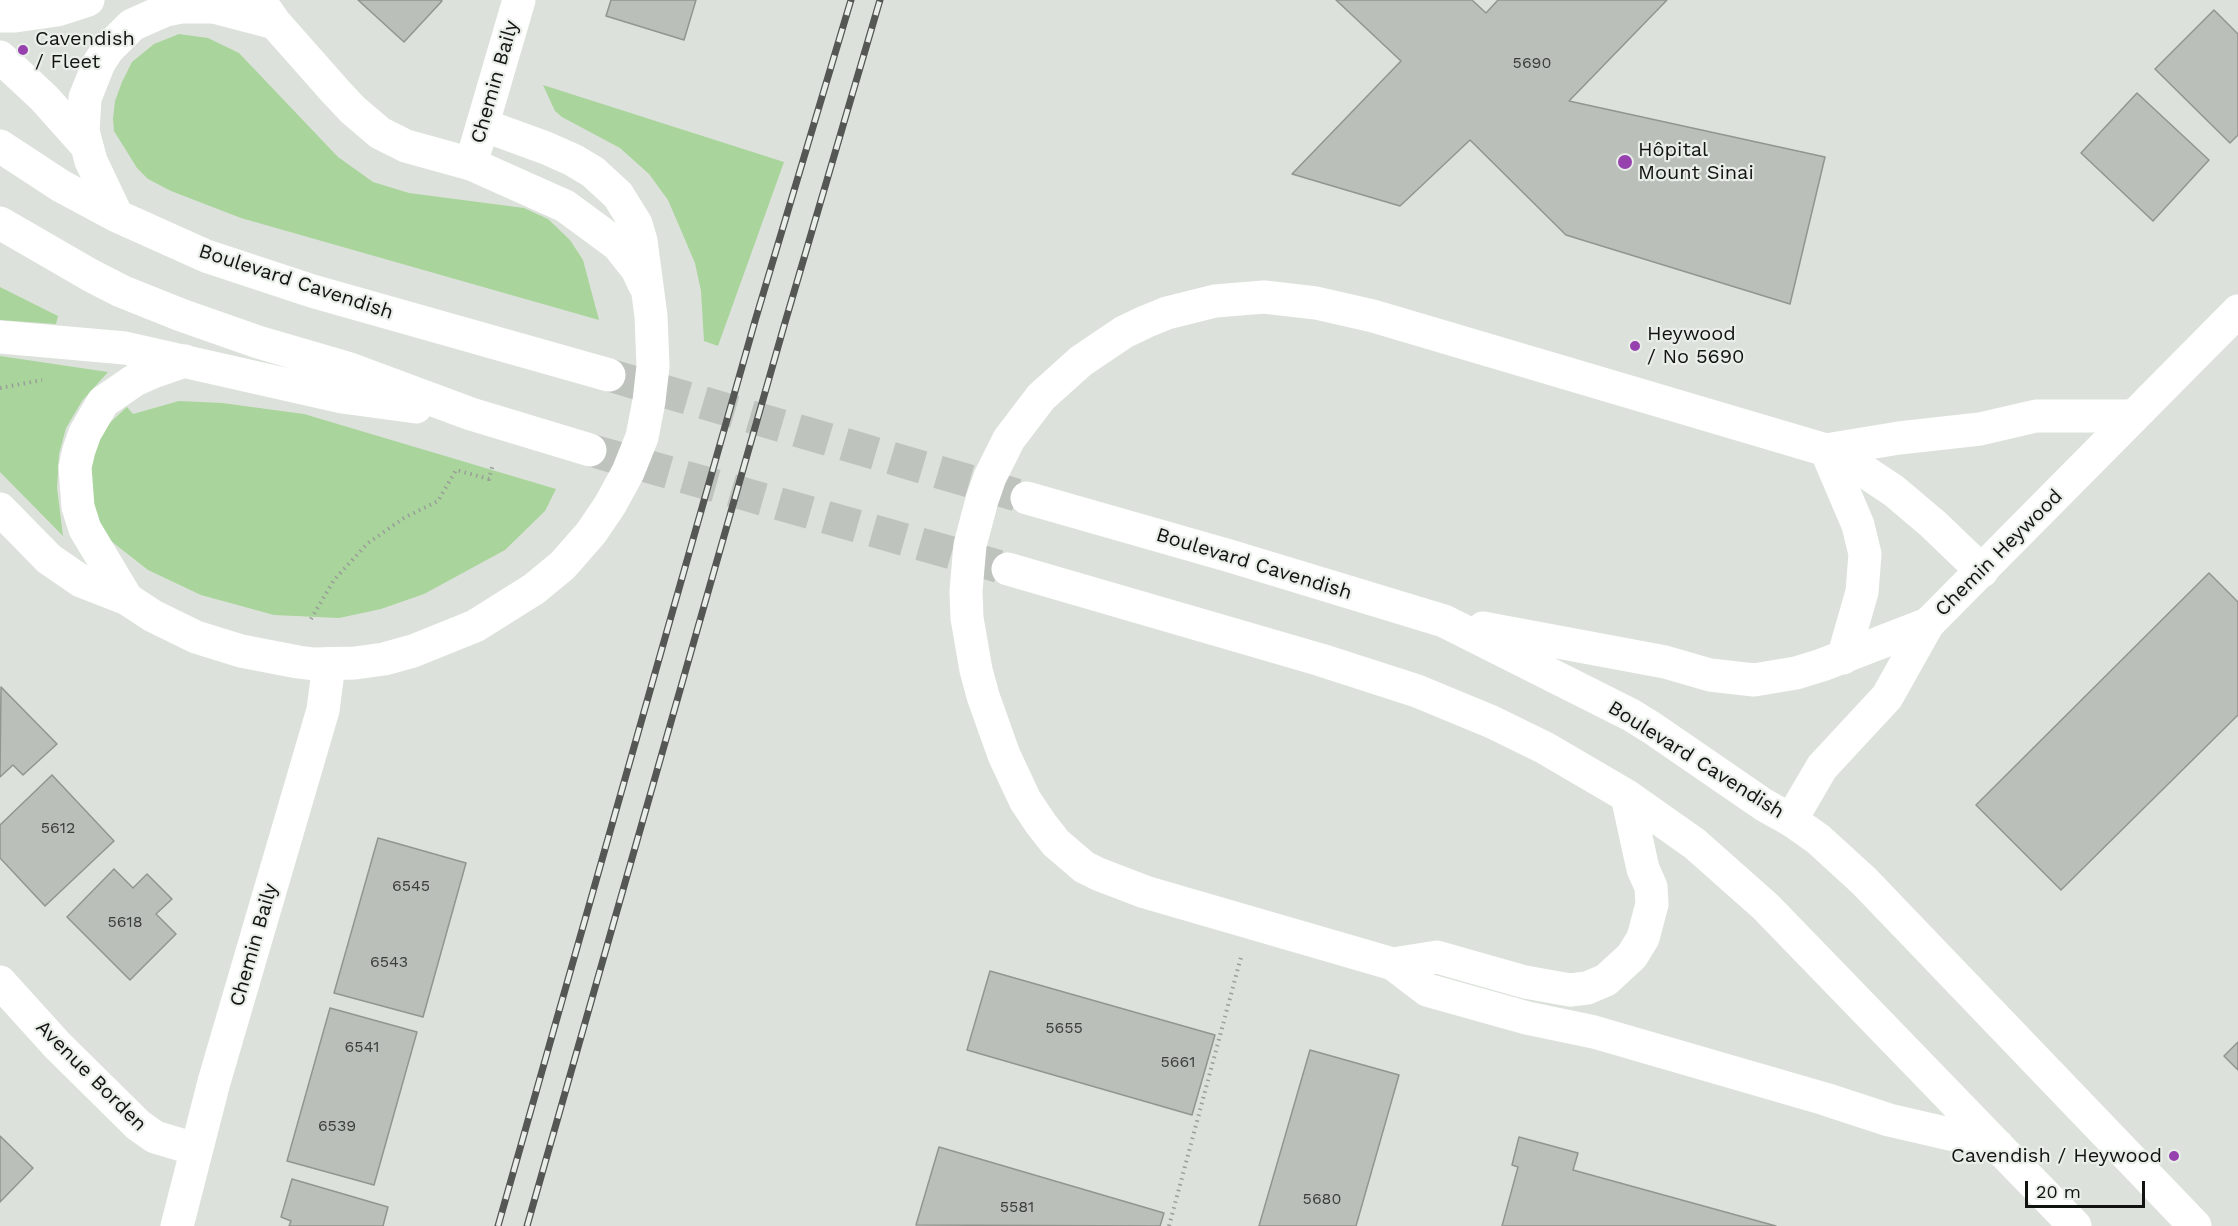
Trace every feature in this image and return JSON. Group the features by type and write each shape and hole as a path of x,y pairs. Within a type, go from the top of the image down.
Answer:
{"main road":[{"path":"0,16 57,10 88,0"},
{"name":"Chemin Baily","path":"471,164 519,0"},
{"path":"117,216 86,145 83,115 85,98 91,80 108,49 132,25 166,10 198,6 267,11 353,110 380,133 406,146 471,164 548,197 584,219 618,245 629,257 646,288"},
{"path":"0,57 44,98 86,145"},
{"path":"0,509 49,560 81,581 127,599 174,627 221,646 298,662 355,663 384,659 434,644 495,615 534,589 577,550 601,519 619,489 636,451 644,426 652,366 651,316 641,240 636,224 618,195 593,172 555,152 483,125"},
{"name":"Boulevard Cavendish","path":"0,146 52,180 117,216 206,256 312,291 609,375"},
{"path":"0,223 90,276 160,307 258,342 347,368 471,414 590,450"},
{"path":"1982,571 1933,524 1894,491 1849,461 1826,450 1373,316 1316,303 1264,297 1215,301 1167,313 1145,322 1124,332 1081,361 1041,397 1029,411 1000,456 984,492 967,568 966,591 970,643 983,696 1004,754 1025,800 1056,843 1084,867 1145,892 1393,964 1427,990 1446,996 1527,1018 1594,1032 1889,1120 1997,1145"},
{"name":"Chemin Heywood","path":"1791,820 1822,767 1887,697 1928,624 2238,311"},
{"path":"0,337 125,348 342,397 471,414"},
{"path":"127,599 85,529 78,507 75,467 79,450 85,433 104,402 135,380 185,361"},
{"path":"1826,450 1899,438 1980,429 2036,417 2133,416"},
{"path":"1826,450 1858,525 1865,554 1862,592 1843,658"},
{"name":"Boulevard Cavendish","path":"1027,498 1230,556 1444,621 1631,715 1818,839 1864,880 2195,1226"},
{"path":"1008,569 1321,660 1417,691 1492,722 1545,748 1627,796 1695,844 1767,907 2074,1226"},
{"path":"1444,621 1665,662 1710,675 1754,680 1796,673 1843,658 1928,624"},
{"name":"Chemin Baily","path":"177,1226 195,1149 323,710 329,664"},
{"path":"1393,964 1437,957 1525,982 1570,990 1587,988 1606,980 1632,956 1643,938 1652,904 1651,887 1643,869 1627,796"},
{"name":"Avenue Borden","path":"0,982 57,1045 138,1125 155,1137 195,1149"}],"path":[{"path":"311,619 334,580 368,543 404,518 438,501 456,470 489,479 494,464"},
{"path":"1169,1226 1251,924"}],"green space":[{"path":"179,34 208,38 239,53 338,157 373,182 409,193 524,208 548,219 570,240 583,260 599,320 241,218 171,191 148,179 137,168 114,131 115,101 132,62 154,44"},
{"path":"543,85 784,162 718,346 704,341 701,291 695,263 668,200 649,174 620,148 555,111"},
{"path":"0,287 58,316 56,324 0,320"},
{"path":"0,356 108,372 82,401 66,428 59,454 57,488 63,536 0,472"},
{"path":"179,401 222,403 304,414 556,489 545,511 505,550 424,594 381,609 339,618 274,615 201,595 148,570 111,541 93,512 88,460 103,429 127,407 133,414"}],"building":[{"path":"358,0 440,0 442,1 404,42"},
{"path":"611,0 696,0 684,40 606,16"},
{"path":"1336,0 1472,0 1486,13 1498,0 1667,0 1569,101 1825,157 1790,304 1566,235 1470,140 1400,206 1292,174 1401,61"},
{"path":"2214,10 2238,34 2238,135 2230,143 2155,69"},
{"path":"2137,93 2209,160 2153,221 2081,153"},
{"path":"2209,573 2238,602 2238,715 2061,890 1976,805"},
{"path":"1,687 57,744 23,775 13,765 0,777"},
{"path":"52,775 114,841 45,906 0,858 0,825"},
{"path":"378,838 466,863 423,1017 334,993"},
{"path":"114,869 133,888 147,874 172,899 156,914 176,934 130,980 67,917"},
{"path":"990,971 1215,1035 1192,1115 967,1050"},
{"path":"330,1008 417,1032 374,1185 287,1161"},
{"path":"2238,1042 2238,1070 2224,1056"},
{"path":"1310,1050 1399,1075 1356,1226 1259,1226"},
{"path":"0,1136 33,1168 0,1202"},
{"path":"1519,1137 1578,1153 1573,1170 1776,1226 1502,1226 1518,1167 1512,1165"},
{"path":"939,1147 1164,1213 1160,1226 916,1225"},
{"path":"292,1179 388,1207 383,1226 289,1226 291,1221 281,1217"}],"tunnel":[{"path":"609,375 1027,498"},
{"path":"590,450 1008,569"}],"railway":[{"path":"498,1226 755,321 851,0"},
{"path":"527,1226 784,326 880,0"}],"place":[{"name":"Cavendish / Fleet","path":"23,50"},
{"name":"Hôpital Mount Sinai","path":"1625,162"},
{"name":"Heywood / No 5690","path":"1635,346"},
{"name":"Cavendish / Heywood","path":"2174,1156"}]}
